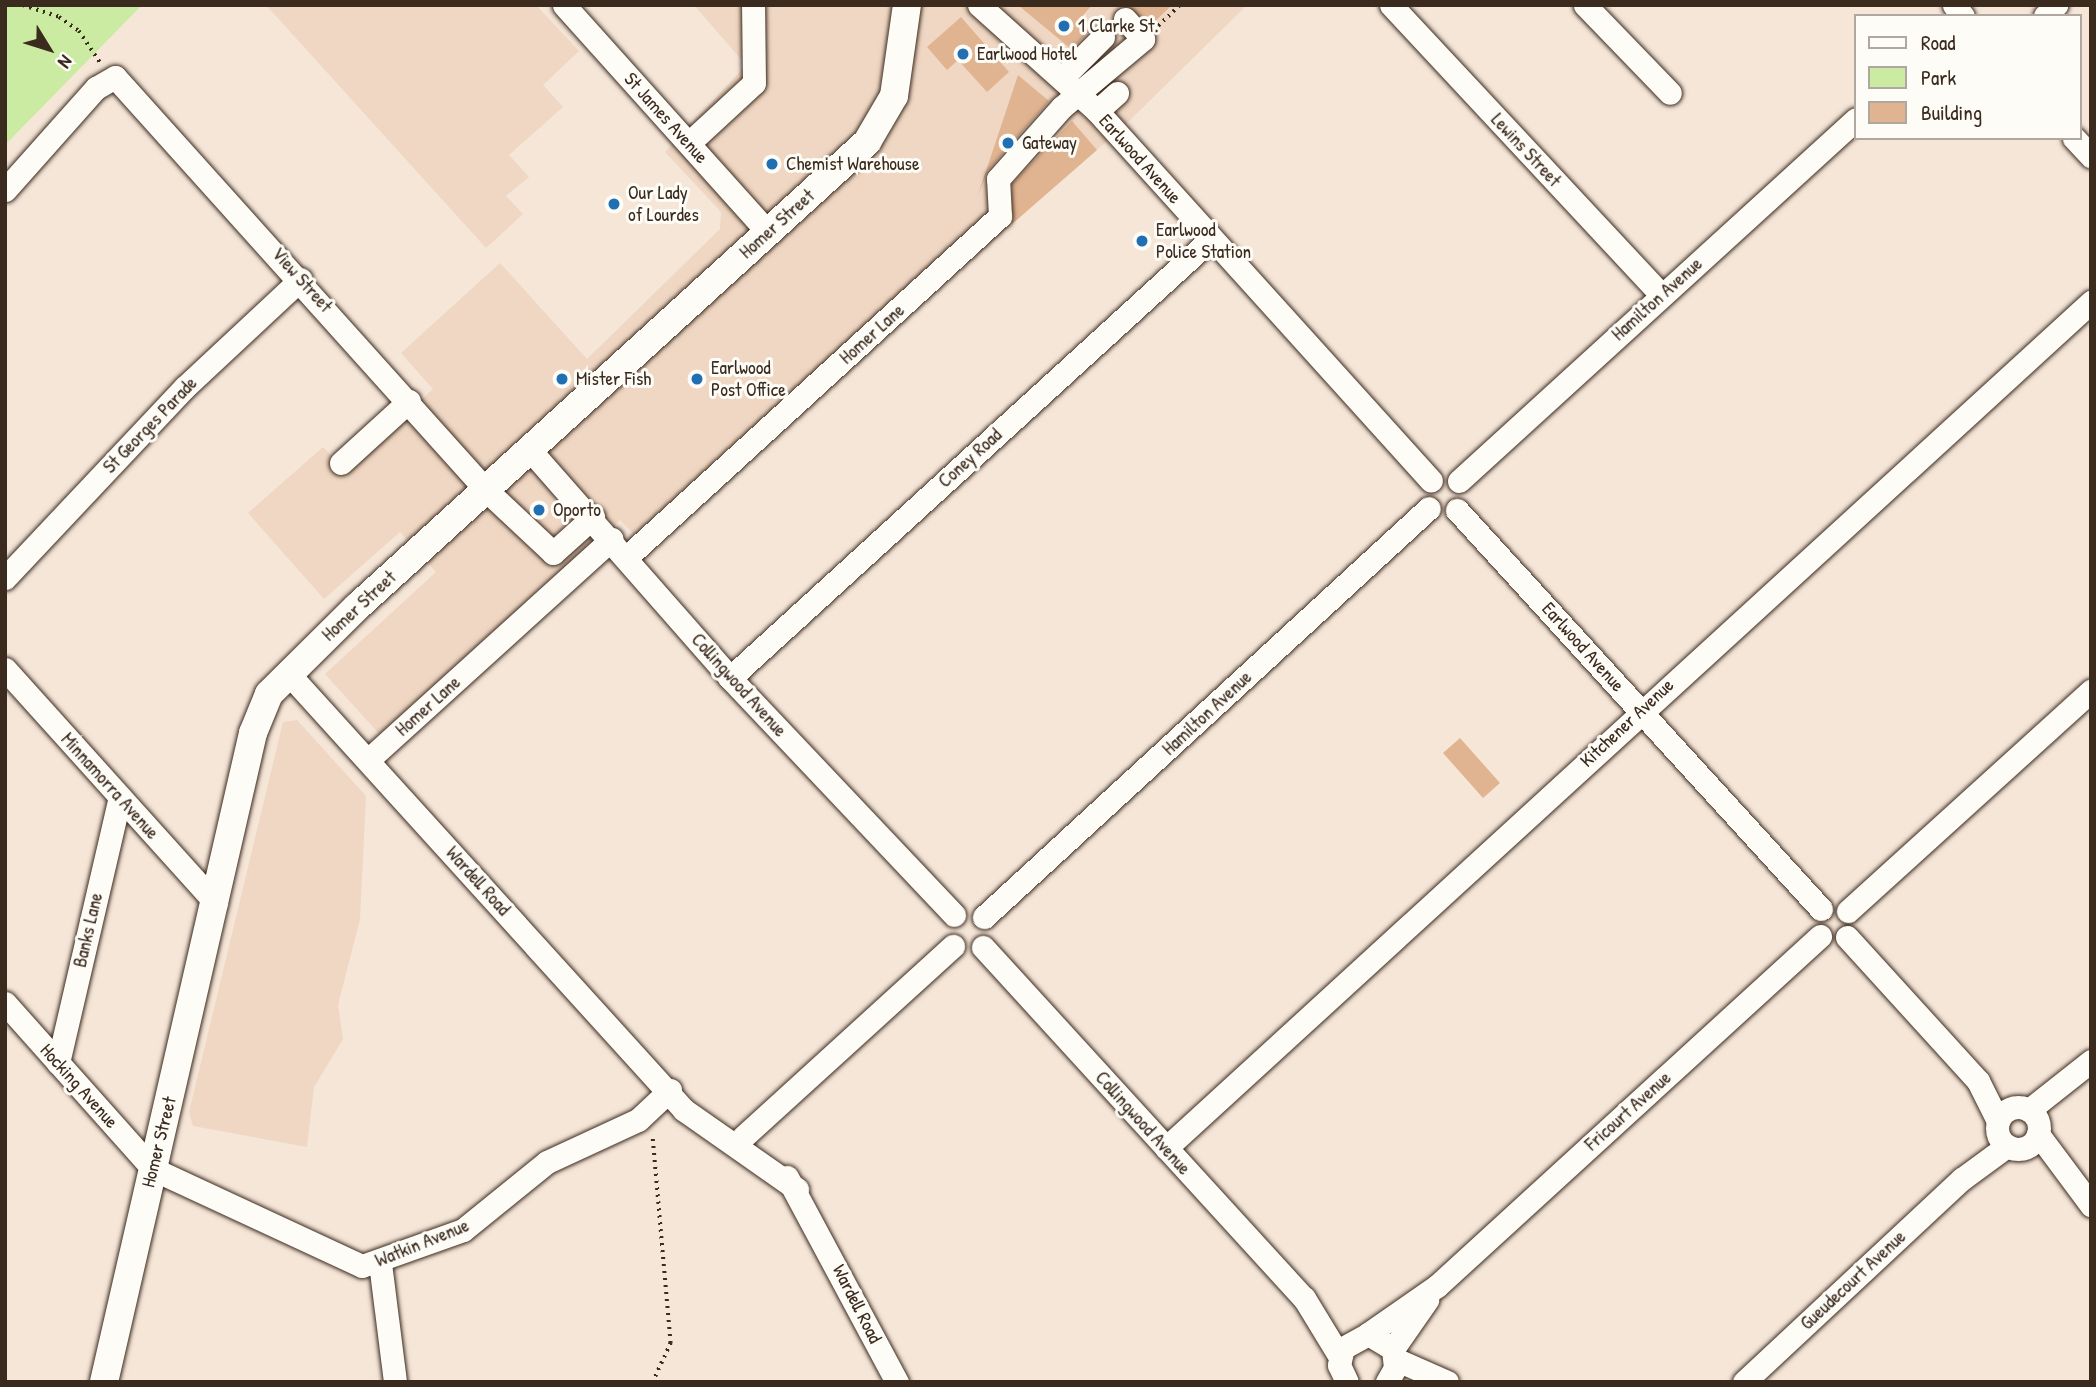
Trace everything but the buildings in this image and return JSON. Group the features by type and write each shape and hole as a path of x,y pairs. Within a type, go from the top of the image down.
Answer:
{"main road":[{"name":"Homer Street","path":"104,1382 253,733 269,695 287,672 768,232 880,126 898,83 907,5"}],"street":[{"name":"St James Avenue","path":"564,5 768,232"},
{"path":"689,143 754,83 753,5"},
{"name":"Earlwood Avenue","path":"979,5 1081,94 1431,481"},
{"name":"Lewins Street","path":"1391,5 1661,295"},
{"path":"1588,6 1670,93"},
{"path":"1081,94 1143,39 1125,19"},
{"path":"1062,78 1103,37"},
{"path":"5,190 111,76"},
{"name":"View Street","path":"111,76 301,279 486,490 553,553 593,517"},
{"path":"1097,111 1117,93"},
{"name":"Homer Lane","path":"628,556 1000,216 998,179 1062,107 1081,94"},
{"name":"Hamilton Avenue","path":"1459,481 1854,121"},
{"path":"2076,140 2091,156"},
{"name":"Coney Road","path":"730,678 1211,239"},
{"name":"St Georges Parade","path":"5,578 185,387 301,279"},
{"name":"Kitchener Avenue","path":"1166,1148 1640,710 2091,302"},
{"path":"341,463 409,401"},
{"name":"Collingwood Avenue","path":"530,450 628,556 730,678 954,915"},
{"path":"1442,475 1459,481 1464,499 1457,510 1440,515 1429,508 1425,497 1431,481 1442,475"},
{"name":"Hamilton Avenue","path":"984,917 1429,508"},
{"name":"Earlwood Avenue","path":"1457,510 1821,909"},
{"name":"Homer Lane","path":"368,760 612,538"},
{"name":"Minnamorra Avenue","path":"5,669 216,903"},
{"name":"Wardell Road","path":"287,672 670,1090 684,1110 797,1189"},
{"path":"1849,911 2091,691"},
{"name":"Banks Lane","path":"58,1063 120,797"},
{"path":"1835,904 1849,911 1853,921 1847,937 1836,942 1820,936 1815,922 1821,909 1835,904"},
{"path":"966,910 984,917 989,936 983,947 964,952 953,946 946,934 954,915 966,910"},
{"name":"Fricourt Avenue","path":"1341,1375 1363,1335 1437,1286 1820,936"},
{"path":"1847,937 1978,1081 2031,1118 2072,1184 2091,1205"},
{"path":"743,1137 953,946"},
{"name":"Collingwood Avenue","path":"983,947 1304,1298 1363,1335 1382,1338 1395,1370"},
{"name":"Hocking Avenue","path":"5,1003 153,1169"},
{"name":"Gueudecourt Avenue","path":"2005,1137 2031,1145 2031,1118 2085,1066"},
{"path":"1978,1081 2005,1137 2072,1184"},
{"name":"Wardell Road","path":"670,1090 743,1137 797,1189 897,1382"},
{"name":"Watkin Avenue","path":"153,1169 362,1266 380,1263 463,1230 547,1162 638,1120 670,1090"},
{"name":"Gueudecourt Avenue","path":"1744,1382 2005,1137 2004,1112 2031,1118"},
{"path":"380,1263 395,1382"},
{"name":"Fricourt Avenue","path":"1395,1370 1437,1286"},
{"name":"Collingwood Avenue","path":"1304,1298 1341,1375"},
{"path":"1395,1370 1447,1382"}],"path":[{"path":"23,5 59,17 79,31 111,76"},
{"path":"1143,39 1180,5"},
{"path":"653,1139 671,1343 653,1382"}],"shaded area":[{"path":"266,5 536,5 579,51 543,85 563,107 509,155 529,177 506,196 523,214 486,248"},
{"path":"694,5 1247,5 1122,128 645,545 620,520 382,737 325,674 436,572 400,532 324,599 248,513 323,447 344,469 433,389 401,353 500,263 587,359 720,229 721,212 665,152 746,65"},
{"path":"297,720 366,796 360,919 338,1005 343,1039 314,1087 307,1147 193,1126 189,1112 283,722"}],"green space":[{"path":"5,5 142,5 5,145"}],"place":[{"name":"1 Clarke St.","path":"1064,26"},
{"name":"Earlwood Hotel","path":"963,54"},
{"name":"Gateway","path":"1008,143"},
{"name":"Chemist Warehouse","path":"772,164"},
{"name":"Our Lady of Lourdes","path":"614,204"},
{"name":"Earlwood Police Station","path":"1142,241"},
{"name":"Mister Fish","path":"562,379"},
{"name":"Earlwood Post Office","path":"697,379"},
{"name":"Oporto","path":"539,510"}]}
